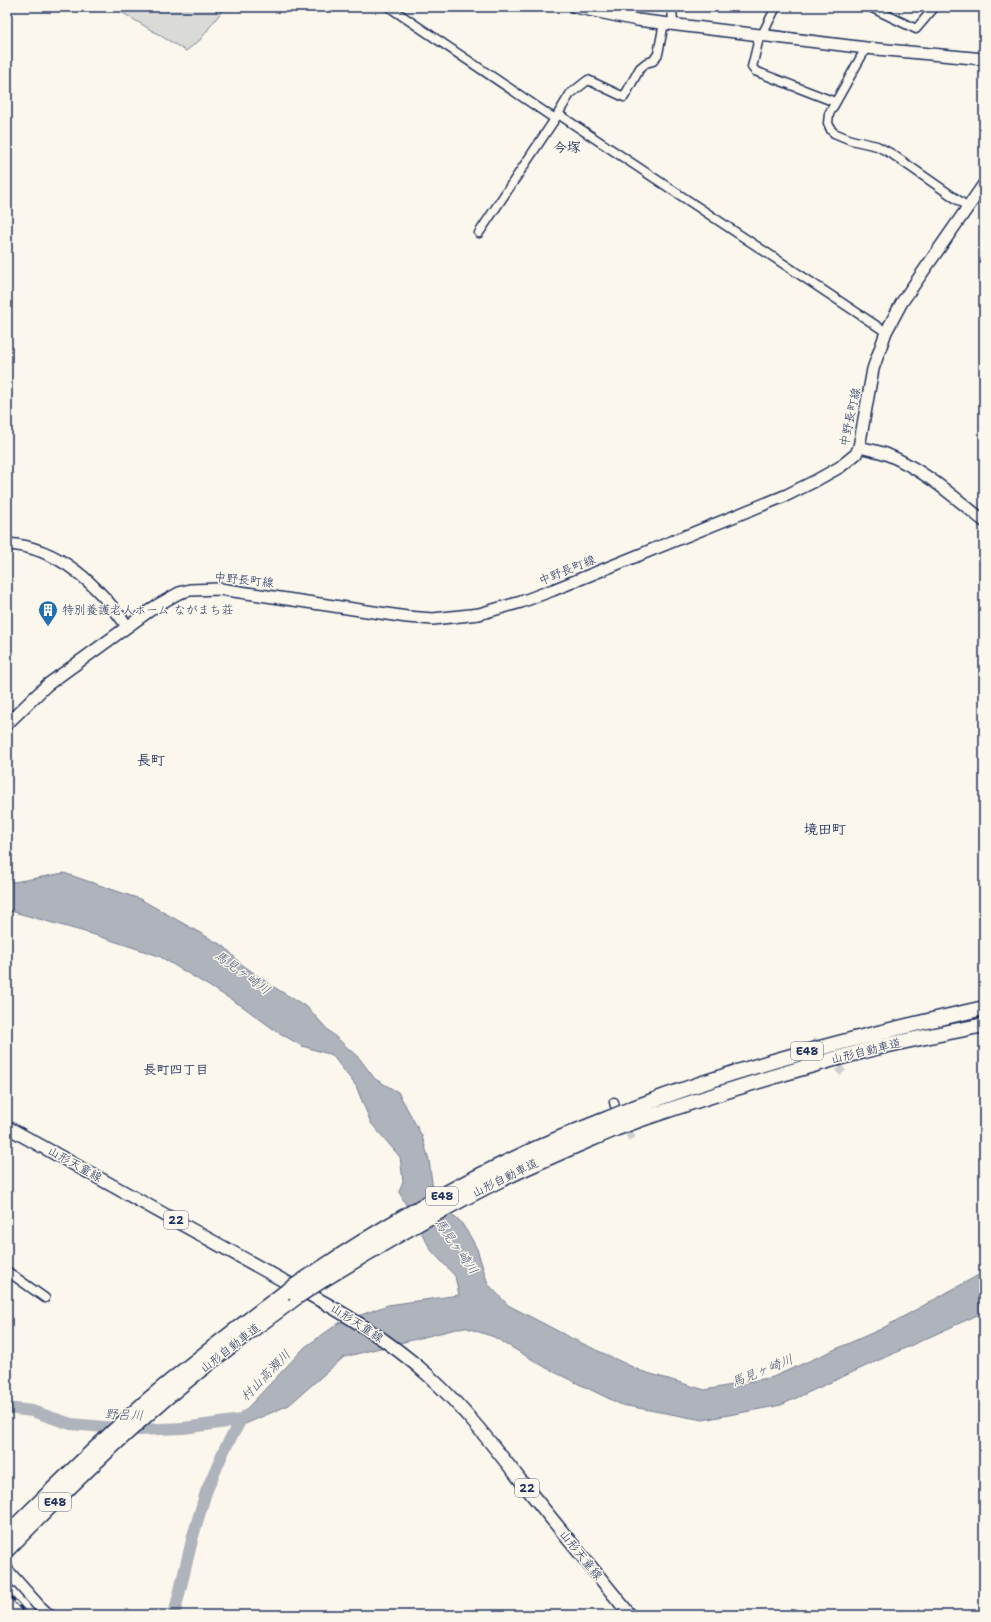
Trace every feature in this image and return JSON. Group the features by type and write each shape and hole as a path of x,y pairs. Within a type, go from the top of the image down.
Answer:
{"highway":[{"name":"山形自動車道","path":"636,1114 738,1072 832,1044 984,1008"},
{"name":"山形自動車道","path":"10,1539 79,1464 148,1400 235,1330 356,1253 484,1188 580,1129 613,1113 636,1114 694,1101 822,1062 984,1025"},
{"name":"山形自動車道","path":"10,1539 165,1398 251,1330 291,1295"}],"main road":[{"path":"575,7 597,10 637,20 668,24 866,48 984,59"},
{"name":"中野長町線","path":"7,724 47,686 128,626 169,597 178,593 201,589 220,589 406,616 433,619 452,618 492,610 521,602 553,590 787,494 815,481 840,467 856,454 859,447 873,369 886,332 902,302 984,184"},
{"path":"859,447 885,454 926,475 984,521"},
{"path":"7,544 22,545 37,549 64,563 80,574 104,595 128,626"},
{"name":"山形天童線","path":"7,1127 284,1281 318,1298 387,1342 418,1367 454,1400 478,1427 630,1615"},
{"path":"7,1570 49,1615"}],"street":[{"path":"389,7 886,332"},
{"path":"479,232 557,116 570,94 588,80 624,97 640,68 646,63 653,61 658,54 672,7"},
{"path":"776,7 761,35 752,67 755,71 834,102"},
{"path":"872,7 916,29 933,9"},
{"path":"866,48 834,102 828,119 831,130 845,138 877,146 968,207"},
{"path":"7,1271 45,1298"}],"shaded area":[{"path":"113,7 225,7 200,40 186,51"}],"water":[{"name":"馬見ヶ崎川","path":"64,873 140,899 225,947 240,963 272,986 307,1007 329,1031 359,1058 375,1079 398,1092 422,1136 429,1160 433,1190 448,1213 460,1221 470,1236 477,1249 488,1284 508,1305 573,1339 641,1371 705,1390 773,1377 881,1329 984,1272 984,1312 781,1405 703,1420 622,1405 550,1370 494,1337 464,1327 344,1357 289,1405 236,1428 235,1421 305,1347 339,1323 388,1305 459,1295 455,1276 431,1250 399,1192 403,1181 400,1157 371,1123 356,1086 332,1055 302,1046 276,1031 242,1006 159,956 92,934 7,910 7,880 14,882"}],"waterway":[{"name":"野呂川","path":"7,1408 32,1411 71,1424 138,1430 184,1428 241,1420"},
{"name":"村山高瀬川","path":"174,1615 193,1536 206,1492 225,1448 241,1420 245,1416"}],"tunnel":[{"path":"813,1040 823,1050"},
{"path":"830,1059 843,1073"},
{"path":"624,1122 632,1139"}],"railway":[{"path":"7,1592 27,1615"}],"place":[{"name":"特別養護老人ホーム ながまち荘","path":"48,627"}],"district":[{"name":"今塚","path":"567,147"},
{"name":"長町","path":"151,760"},
{"name":"境田町","path":"825,829"},
{"name":"長町四丁目","path":"176,1069"}]}
